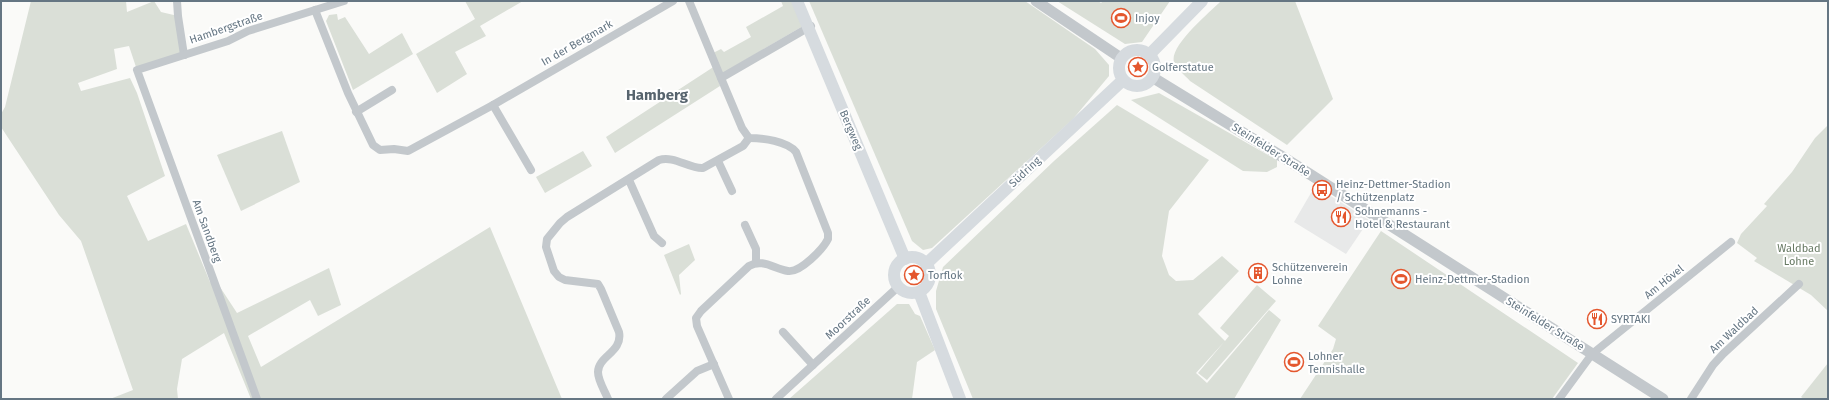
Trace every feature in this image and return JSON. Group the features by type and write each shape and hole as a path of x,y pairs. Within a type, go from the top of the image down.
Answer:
{"main road":[{"name":"Bergweg","path":"797,1 810,26 905,259"},
{"path":"1149,55 1202,1"},
{"path":"1137,50 1149,55 1154,64 1152,77 1146,84 1138,86 1130,85 1123,80 1118,70 1121,58 1127,53 1137,50"},
{"name":"Südring","path":"926,264 1123,80"},
{"path":"918,258 926,264 930,270 930,279 925,288 919,292 910,293 898,287 894,274 897,265 905,259 918,258"},
{"path":"919,292 960,399"}],"street":[{"name":"Hambergstraße","path":"177,1 184,55"},
{"name":"Hambergstraße","path":"137,70 228,41 248,31 344,1"},
{"name":"In der Bergmark","path":"315,10 356,112 369,139 376,148 408,151 493,105 673,1"},
{"path":"689,1 742,128 749,138"},
{"path":"1036,1 1121,58"},
{"path":"721,78 810,26"},
{"name":"Am Sandberg","path":"137,70 257,399"},
{"name":"Steinfelder Straße","path":"1152,77 1286,159 1663,399"},
{"path":"356,112 392,90"},
{"path":"493,105 531,170"},
{"path":"608,399 598,374 598,368 617,345 620,339 619,332 598,284 565,280 559,277 554,271 546,247 548,239 566,218 664,159 698,168 708,167 743,146 749,138"},
{"path":"729,399 697,326 696,318 701,311 749,266 756,262 793,271 799,268 826,244 828,239 828,233 792,148 761,138 749,138"},
{"path":"718,161 732,191"},
{"path":"629,180 654,236 662,243"},
{"path":"745,225 756,249 756,262"},
{"name":"Am Hövel","path":"1559,399 1592,354 1731,242"},
{"name":"Am Waldbad","path":"1691,399 1713,365 1723,354 1799,284"},
{"name":"Moorstraße","path":"776,399 898,287"},
{"path":"783,332 813,365"},
{"path":"666,399 697,371 714,364"}],"shaded area":[{"path":"1315,186 1369,220 1346,254 1294,222"}],"green space":[{"path":"31,1 126,1 127,12 154,1 161,12 178,16 184,55 137,70 129,46 114,49 117,69 78,83 81,91 130,78 137,93 165,176 127,196 148,241 186,224 210,282 220,287 237,313 329,268 341,305 318,316 310,300 248,336 261,367 490,227 562,399 251,399 224,333 182,359 177,389 178,399 110,399 133,390 81,241 59,215 1,127 1,114 5,107"},
{"path":"465,1 523,1 480,26 486,36 455,52 467,74 437,93 416,54 475,19"},
{"path":"781,1 792,1 803,26 718,76 720,86 615,153 606,137 718,64 713,53 721,49 724,52 751,37 746,27 783,6"},
{"path":"809,1 1025,1 1095,49 1109,65 1109,76 1073,119 932,248 923,250 912,241"},
{"name":"Injoy","path":"1057,1 1098,1 1101,3 1103,1 1170,1 1142,42 1125,44"},
{"path":"1221,1 1295,1 1333,99 1287,145 1190,81 1175,65 1174,55 1178,47 1200,21"},
{"path":"337,14 338,20 345,17 369,54 402,33 413,54 353,90 326,21 329,15"},
{"path":"1159,93 1277,160 1277,167 1267,172 1243,171 1131,100"},
{"path":"1117,105 1209,160 1169,211 1162,256 1169,275 1176,281 1193,280 1222,256 1239,271 1198,314 1225,341 1229,336 1220,328 1257,285 1276,301 1207,380 1198,373 1224,342 1196,373 1207,383 1269,310 1281,320 1234,399 973,399 936,309 936,291 943,267 1054,161"},
{"name":"Waldbad Lohne","path":"1828,125 1828,311 1811,295 1754,261 1757,258 1737,243 1741,234 1767,206 1764,204 1792,172 1815,138"},
{"path":"282,131 300,182 241,211 217,155"},
{"path":"583,151 592,166 545,193 536,177"},
{"name":"Heinz-Dettmer-Stadion","path":"1381,231 1578,363 1552,399 1300,399 1333,349 1336,339 1318,326"},
{"path":"689,244 695,260 679,275 680,295 664,255"},
{"path":"897,304 909,304 915,314 920,316 935,350 917,362 912,399 789,399"},
{"path":"1828,363 1828,399 1804,399 1801,397"}],"place":[{"name":"Injoy","path":"1121,18"},
{"name":"Golferstatue","path":"1138,67"},
{"name":"Heinz-Dettmer-Stadion / Schützenplatz","path":"1322,190"},
{"name":"Sohnemanns - Hotel & Restaurant","path":"1341,217"},
{"name":"Schützenverein Lohne","path":"1258,273"},
{"name":"Torflok","path":"914,275"},
{"name":"Heinz-Dettmer-Stadion","path":"1401,279"},
{"name":"SYRTAKI","path":"1597,319"},
{"name":"Lohner Tennishalle","path":"1294,362"}],"district":[{"name":"Hamberg","path":"657,95"}]}
